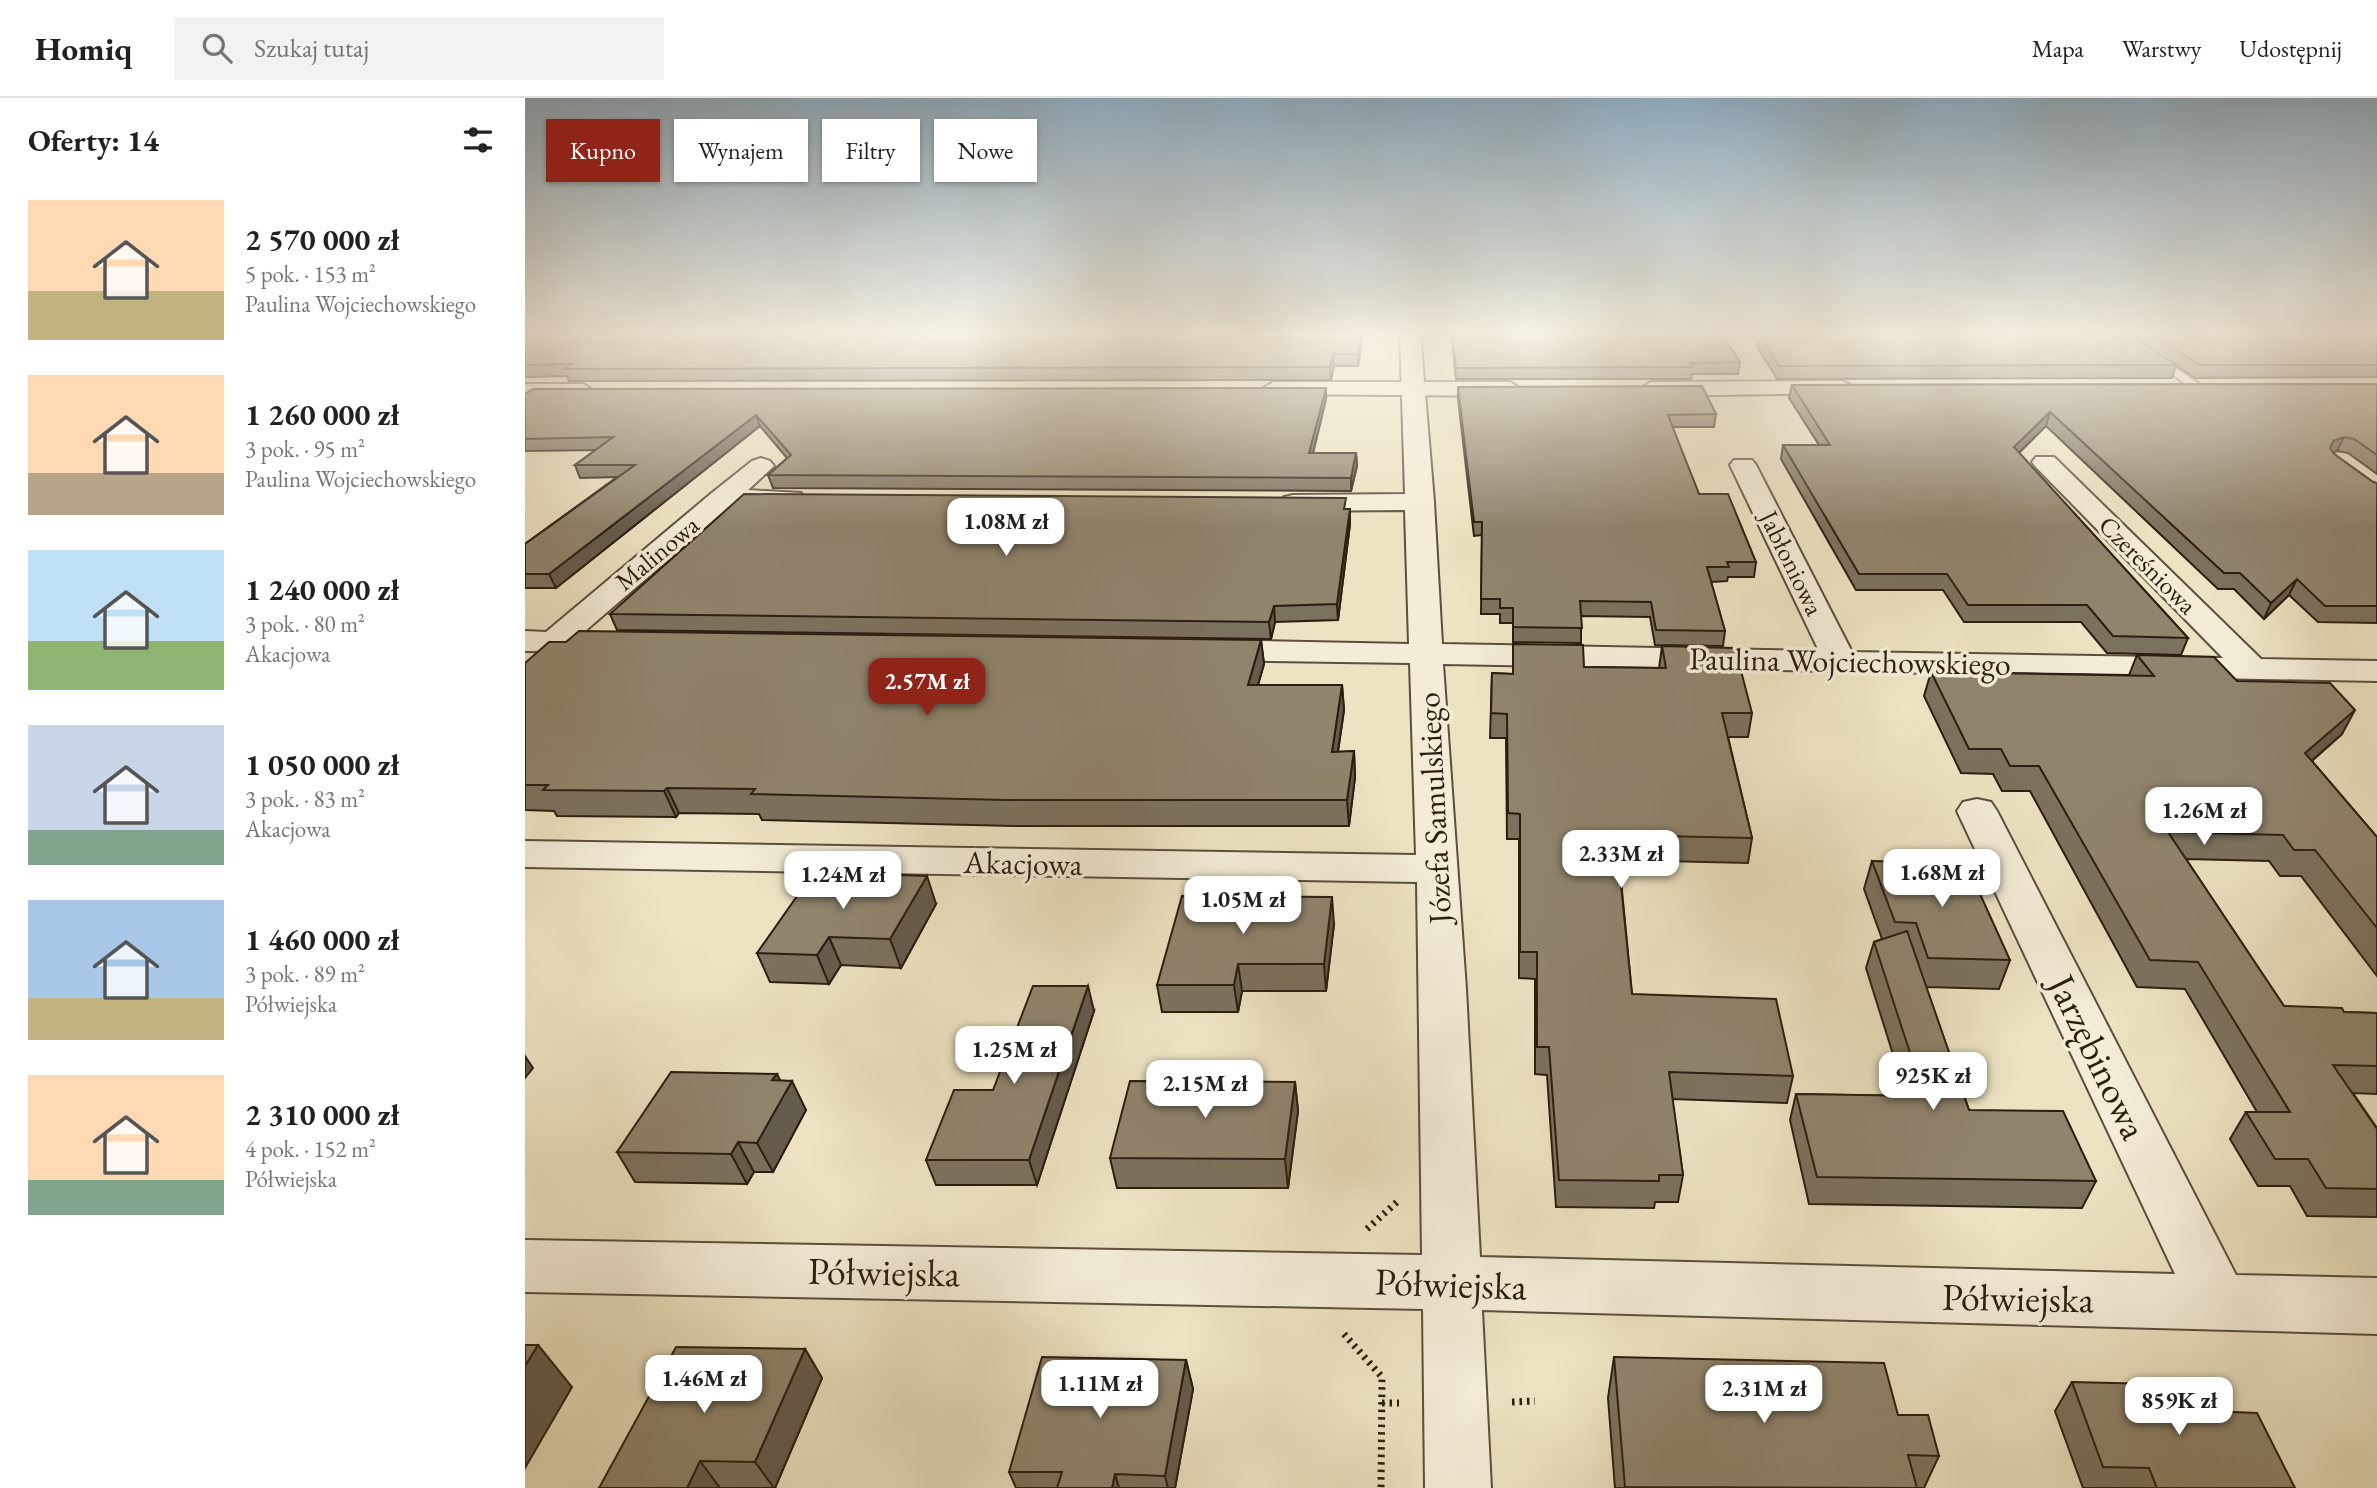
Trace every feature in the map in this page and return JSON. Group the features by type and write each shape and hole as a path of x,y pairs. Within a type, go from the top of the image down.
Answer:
{"street":[{"name":"Józefa Samulskiego","path":"1414,397 1438,869 1454,1284 1458,1488"},
{"name":"Czereśniowa","path":"2045,462 2251,668"},
{"name":"Jabłoniowa","path":"1743,464 1840,660"},
{"name":"Malinowa","path":"532,642 761,466"},
{"path":"722,498 820,499"},
{"path":"1267,502 1421,502"},
{"path":"532,642 650,643"},
{"name":"Paulina Wojciechowskiego","path":"1178,650 2377,671"},
{"name":"Jarzębinowa","path":"1977,811 2219,1303"},
{"name":"Akacjowa","path":"525,854 1438,869"},
{"name":"Półwiejska","path":"525,1266 1346,1280 2377,1306"}],"path":[{"path":"1381,1488 1382,1377 1344,1334 1346,1280 1349,1245 1398,1201 1398,1192"}],"building":[{"path":"525,397 1324,397 1309,453 1356,453 1351,478 768,475 791,455 756,415 549,574 525,574 525,544 635,465 575,465 613,437 525,439"},
{"path":"1459,397 1707,397 1716,414 1668,415 1699,494 1728,494 1756,562 1727,562 1729,567 1707,567 1725,631 1656,630 1651,602 1580,601 1582,628 1513,627 1513,608 1500,608 1500,599 1481,599 1482,522 1474,522"},
{"path":"1800,397 2377,397 2377,455 2354,439 2344,437 2333,441 2330,448 2334,454 2377,483 2377,606 2325,606 2297,579 2271,603 2240,573 2224,573 2050,412 2014,447 2188,638 2113,636 2087,605 1968,605 1947,574 1859,574 1783,445 1830,445"},
{"path":"744,494 1346,498 1344,509 1350,509 1337,604 1274,606 1269,622 610,614"},
{"path":"579,631 1261,640 1248,685 1342,685 1332,752 1354,751 1347,800 1006,800 751,794 755,789 543,790 548,785 525,785 525,663 549,642 566,642"},
{"path":"1513,644 1583,645 1584,667 1666,668 1662,646 1733,648 1740,667 1752,713 1722,713 1752,838 1616,835 1632,994 1776,999 1793,1076 1669,1072 1683,1175 1659,1175 1659,1181 1559,1180 1549,1047 1537,1047 1537,952 1520,952 1520,814 1508,813 1507,714 1491,713 1492,673 1513,674"},
{"path":"2137,655 2214,657 2237,681 2330,683 2355,710 2305,753 2377,837 2377,928 2315,850 2294,850 2283,835 2168,832 2284,1006 2342,1008 2344,1012 2377,1013 2377,1066 2333,1065 2377,1129 2377,1189 2326,1188 2308,1159 2275,1159 2246,1112 2290,1112 2198,962 2150,960 2039,766 2010,766 2001,749 1969,749 1931,672 2154,676"},
{"path":"1872,861 1966,863 2010,960 1928,958 1916,923 1895,922"},
{"path":"814,872 927,876 890,939 829,937 817,955 757,953"},
{"path":"1182,896 1332,897 1324,964 1238,964 1234,985 1157,985"},
{"path":"1907,931 1969,1110 2063,1111 2096,1181 1817,1177 1796,1094 1924,1096 1874,942"},
{"path":"1033,986 1088,986 1029,1160 926,1160 954,1090 993,1090"},
{"path":"671,1072 777,1074 772,1080 792,1081 757,1143 738,1142 731,1154 617,1152"},
{"path":"1130,1081 1295,1082 1285,1159 1110,1158"},
{"path":"525,1345 538,1345 525,1366"},
{"path":"676,1347 805,1349 755,1462 700,1461 687,1488 599,1488"},
{"path":"1042,1357 1186,1360 1165,1476 1115,1474 1112,1488 1057,1488 1062,1472 1009,1472"},
{"path":"1614,1357 1884,1363 1898,1415 1928,1415 1939,1456 1908,1455 1917,1488 1625,1487"},
{"path":"2072,1382 2194,1385 2207,1411 2257,1413 2295,1488 2157,1488 2149,1468 2103,1467"}]}
